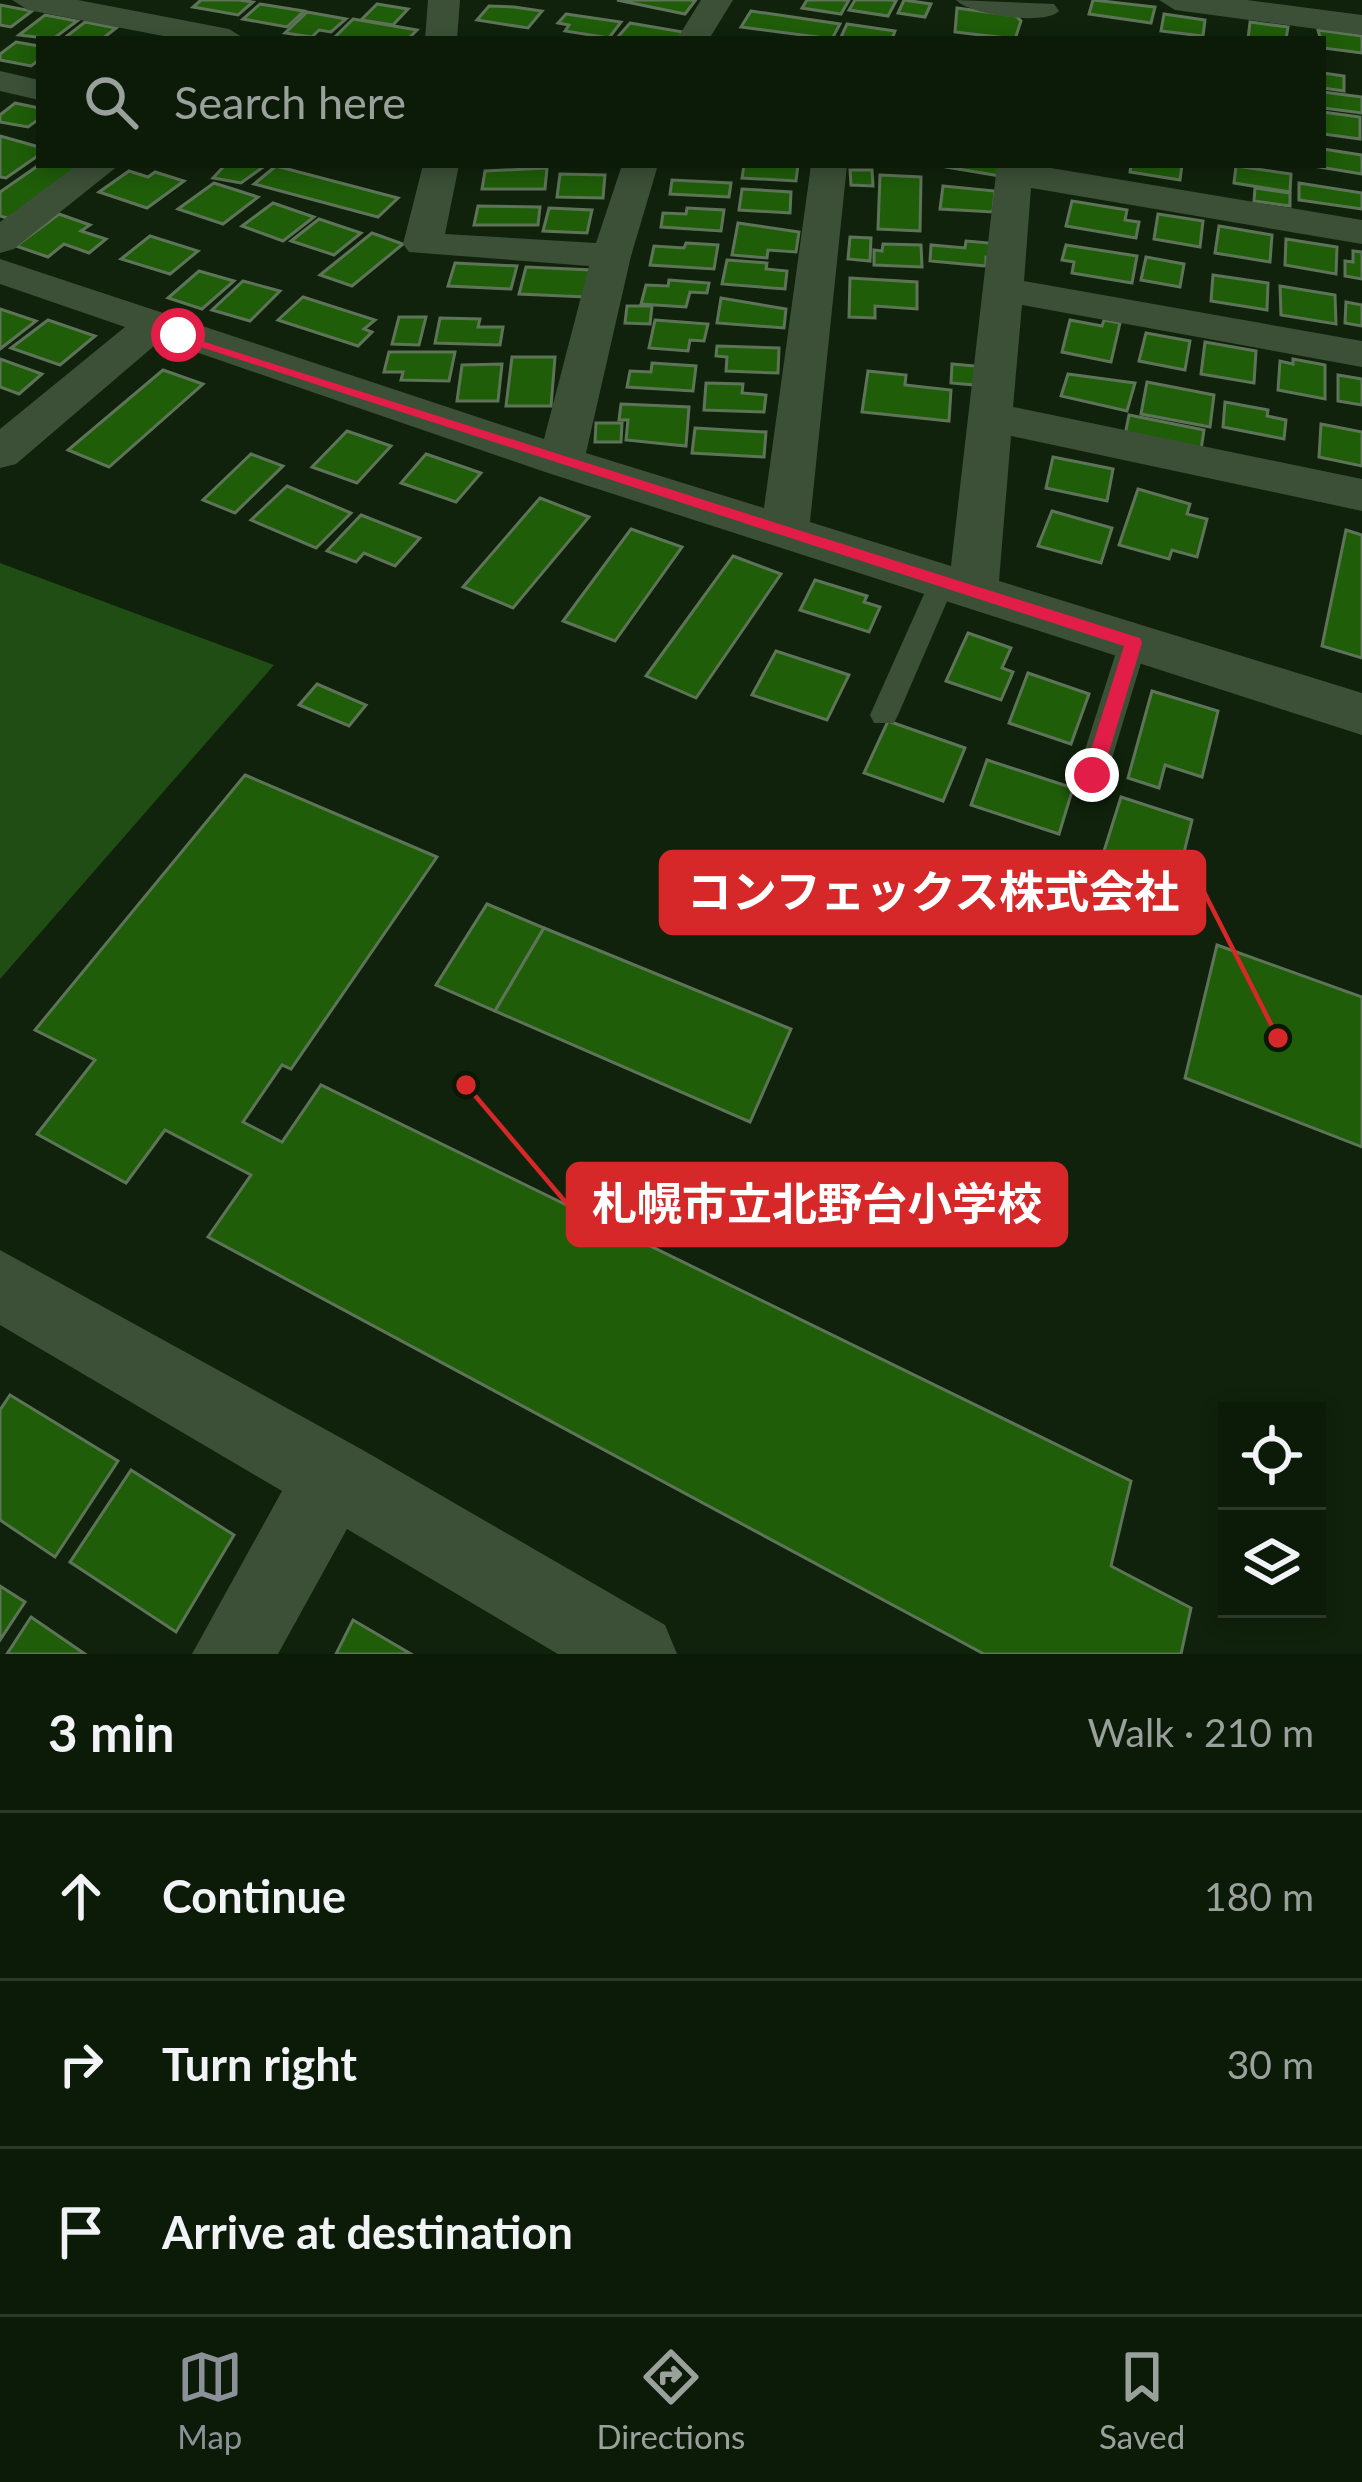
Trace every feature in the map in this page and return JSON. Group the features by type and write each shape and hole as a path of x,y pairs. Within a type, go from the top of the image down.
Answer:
{"street":[{"path":"28,0 107,7 218,36"},
{"path":"441,36 444,0"},
{"path":"703,36 717,0"},
{"path":"972,0 1043,17"},
{"path":"1175,0 1216,22 1362,25"},
{"path":"0,81 36,89"},
{"path":"98,168 2,266 152,326 561,461 1362,714"},
{"path":"433,168 423,244 611,256"},
{"path":"561,461 611,256 639,168"},
{"path":"784,532 829,168"},
{"path":"1205,206 1208,168"},
{"path":"957,588 989,417 1006,290 1014,169 1362,232"},
{"path":"1006,290 1362,355"},
{"path":"0,454 152,326"},
{"path":"989,417 1362,495"},
{"path":"2,1289 636,1654"},
{"path":"233,1654 334,1476"}],"lane":[{"path":"884,715 957,588"},
{"path":"1092,775 1133,643"}],"green space":[{"path":"0,563 274,665 0,979"}],"building":[{"path":"201,0 253,2 238,15 193,7"},
{"path":"617,0 691,0 695,1 685,14"},
{"path":"807,0 849,0 841,14 802,8"},
{"path":"855,0 896,1 888,16 849,10"},
{"path":"904,0 931,4 925,17 898,13"},
{"path":"1093,0 1155,7 1151,23 1089,14"},
{"path":"260,4 304,11 287,27 243,19"},
{"path":"377,4 408,9 393,25 361,20"},
{"path":"0,5 32,11 11,27 0,25"},
{"path":"489,6 542,11 528,28 477,20"},
{"path":"957,8 1016,16 1021,21 1016,36 955,32"},
{"path":"751,11 840,24 834,36 741,27"},
{"path":"307,12 346,19 331,32 319,30 313,36 285,33"},
{"path":"566,14 621,22 610,36 565,31 569,25 558,23"},
{"path":"1164,14 1205,20 1203,36 1161,31"},
{"path":"45,15 77,21 57,36 19,35"},
{"path":"353,19 417,30 411,36 336,36"},
{"path":"85,22 116,28 106,36 67,36"},
{"path":"1250,22 1288,27 1286,36 1248,36"},
{"path":"630,23 683,32 680,36 619,36"},
{"path":"847,24 895,31 893,36 841,36"},
{"path":"1318,30 1362,36 1362,53 1326,48 1326,36 1320,36"},
{"path":"16,42 36,45 36,62 31,66 0,60 0,54"},
{"path":"1326,73 1344,76 1344,91 1326,88"},
{"path":"1326,92 1362,97 1362,113 1326,108"},
{"path":"15,103 36,107 36,121 28,127 0,122 0,115"},
{"path":"1326,112 1360,117 1360,139 1326,134"},
{"path":"0,136 36,146 36,157 6,178 0,177"},
{"path":"1326,149 1362,155 1362,174 1325,168"},
{"path":"36,167 81,168 11,219 0,216 0,192"},
{"path":"222,168 262,168 241,183 213,178"},
{"path":"274,168 284,168 398,198 378,217 254,184"},
{"path":"547,168 545,189 482,189 485,171"},
{"path":"744,168 798,168 796,181 742,178"},
{"path":"952,168 1002,168 1000,176"},
{"path":"1131,168 1182,168 1180,180 1130,172"},
{"path":"1236,168 1291,174 1290,192 1234,183"},
{"path":"850,170 872,170 873,186 851,185"},
{"path":"129,171 148,177 155,172 184,181 147,208 99,192"},
{"path":"560,174 605,175 603,198 557,197"},
{"path":"880,175 921,177 920,231 878,229"},
{"path":"672,180 731,183 729,197 670,194"},
{"path":"214,183 258,197 223,224 178,209"},
{"path":"1299,183 1362,193 1362,209 1299,200"},
{"path":"943,186 995,191 993,212 940,209"},
{"path":"1255,188 1290,193 1290,206 1254,201"},
{"path":"742,189 791,192 790,213 739,210"},
{"path":"1072,201 1127,210 1125,220 1139,222 1136,238 1066,226"},
{"path":"273,203 314,217 283,241 242,226"},
{"path":"478,206 540,207 538,225 474,225"},
{"path":"549,208 592,210 587,233 543,231"},
{"path":"687,208 724,210 721,231 661,227 663,213 686,214"},
{"path":"59,214 90,225 81,231 106,239 89,253 64,244 48,257 16,246"},
{"path":"1158,214 1203,221 1200,247 1154,239"},
{"path":"319,219 361,233 334,255 291,241"},
{"path":"738,223 799,232 796,252 768,250 767,258 732,255"},
{"path":"1219,226 1272,235 1270,262 1215,253"},
{"path":"372,233 403,244 352,286 320,275"},
{"path":"150,236 198,251 170,274 121,259"},
{"path":"850,237 871,238 870,261 848,259"},
{"path":"1286,239 1337,247 1336,274 1285,265"},
{"path":"966,241 1000,244 999,258 986,257 986,266 930,261 931,245 965,248"},
{"path":"686,243 718,245 714,269 650,265 654,246 684,248"},
{"path":"883,244 921,245 922,267 874,265 874,250 882,251"},
{"path":"1066,245 1137,256 1132,283 1072,273 1074,262 1062,260"},
{"path":"1353,251 1362,252 1362,279 1345,276 1345,261 1353,262"},
{"path":"1146,257 1184,264 1180,287 1141,280"},
{"path":"727,260 767,263 766,269 787,271 785,289 722,284"},
{"path":"455,263 517,266 511,289 448,286"},
{"path":"526,267 591,270 586,297 519,294"},
{"path":"199,271 234,281 202,309 168,298"},
{"path":"1213,275 1268,283 1267,310 1211,301"},
{"path":"850,278 917,282 917,309 875,306 875,318 849,317"},
{"path":"669,280 709,283 707,293 690,292 686,307 641,304 646,285 668,286"},
{"path":"243,281 280,291 250,321 212,310"},
{"path":"1280,286 1335,295 1336,324 1281,315"},
{"path":"303,297 375,320 364,329 372,332 358,346 278,320"},
{"path":"721,298 786,309 784,328 717,323"},
{"path":"1346,302 1362,305 1362,326 1345,323"},
{"path":"627,306 652,306 650,324 625,323"},
{"path":"0,309 36,321 0,349"},
{"path":"399,317 426,317 419,345 392,344"},
{"path":"440,318 480,319 478,327 503,327 500,345 435,343"},
{"path":"48,320 95,336 60,365 11,348"},
{"path":"655,320 708,324 704,341 690,340 688,351 649,348"},
{"path":"1070,320 1102,326 1104,320 1120,323 1111,362 1062,352"},
{"path":"1146,333 1190,341 1185,370 1139,361"},
{"path":"1205,342 1256,351 1254,383 1201,374"},
{"path":"717,346 779,348 778,373 726,371 727,357 716,356"},
{"path":"389,352 455,352 449,381 401,380 403,372 384,372"},
{"path":"512,357 555,357 551,406 506,406"},
{"path":"0,359 42,374 19,394 0,387"},
{"path":"1293,359 1325,365 1325,399 1278,390 1280,361 1293,364"},
{"path":"652,363 696,366 693,391 627,387 630,371 651,372"},
{"path":"502,364 498,401 457,401 462,365"},
{"path":"952,364 987,367 986,386 951,383"},
{"path":"163,370 203,384 109,467 68,450"},
{"path":"868,371 906,375 905,385 951,390 949,421 862,412"},
{"path":"1068,374 1135,383 1127,411 1061,396"},
{"path":"1338,375 1362,379 1362,405 1338,401"},
{"path":"1147,382 1214,395 1210,427 1141,414"},
{"path":"706,383 743,384 742,393 766,395 764,412 704,410"},
{"path":"1225,402 1268,410 1267,416 1286,420 1284,439 1223,427"},
{"path":"621,404 689,407 686,446 626,440 628,420 619,420"},
{"path":"1129,415 1204,430 1201,450 1125,435"},
{"path":"596,423 622,423 621,442 595,442"},
{"path":"1321,424 1362,432 1362,466 1319,457"},
{"path":"695,428 766,432 764,457 692,453"},
{"path":"347,431 391,446 357,483 312,467"},
{"path":"251,454 283,466 235,513 203,500"},
{"path":"426,454 481,473 456,502 401,483"},
{"path":"1053,457 1113,469 1107,501 1046,488"},
{"path":"287,486 351,513 316,548 251,520"},
{"path":"1138,489 1190,504 1187,514 1207,519 1197,557 1172,550 1169,559 1119,545"},
{"path":"540,498 589,517 513,608 463,587"},
{"path":"1052,511 1112,528 1101,563 1038,546"},
{"path":"361,515 420,538 395,566 364,553 356,562 327,551"},
{"path":"631,529 682,547 615,641 563,621"},
{"path":"1346,530 1362,535 1362,658 1322,646"},
{"path":"733,556 781,574 696,698 646,676"},
{"path":"815,580 867,596 864,602 880,607 869,632 800,610"},
{"path":"968,633 1011,648 1002,668 1013,672 1001,700 946,681"},
{"path":"776,651 849,675 827,720 752,695"},
{"path":"1028,673 1089,694 1071,744 1009,723"},
{"path":"317,684 366,705 349,726 299,705"},
{"path":"1152,691 1218,711 1202,777 1165,765 1159,788 1128,778"},
{"path":"888,721 965,748 943,801 864,773"},
{"path":"987,760 1073,788 1059,834 971,805"},
{"path":"245,775 437,857 291,1069 282,1065 243,1122 282,1142 321,1085 1131,1481 1111,1566 1191,1608 1181,1654 984,1654 208,1237 251,1175 165,1130 126,1183 37,1134 95,1060 35,1030"},
{"path":"1121,797 1192,820 1178,877 1104,851"},
{"path":"487,904 544,928 495,1011 436,985"},
{"path":"544,928 791,1029 750,1122 495,1011"},
{"path":"1217,945 1362,997 1362,1147 1185,1078"},
{"path":"10,1395 118,1461 55,1557 0,1520 0,1410"},
{"path":"131,1470 234,1535 176,1632 70,1562"},
{"path":"0,1586 25,1602 0,1640"},
{"path":"31,1617 85,1654 7,1654"},
{"path":"353,1620 411,1654 336,1654"}],"place":[{"name":"コンフェックス株式会社","path":"1278,1038"},
{"name":"札幌市立北野台小学校","path":"466,1085"}],"route":[{"path":"178,335 1133,643 1092,775"}]}
